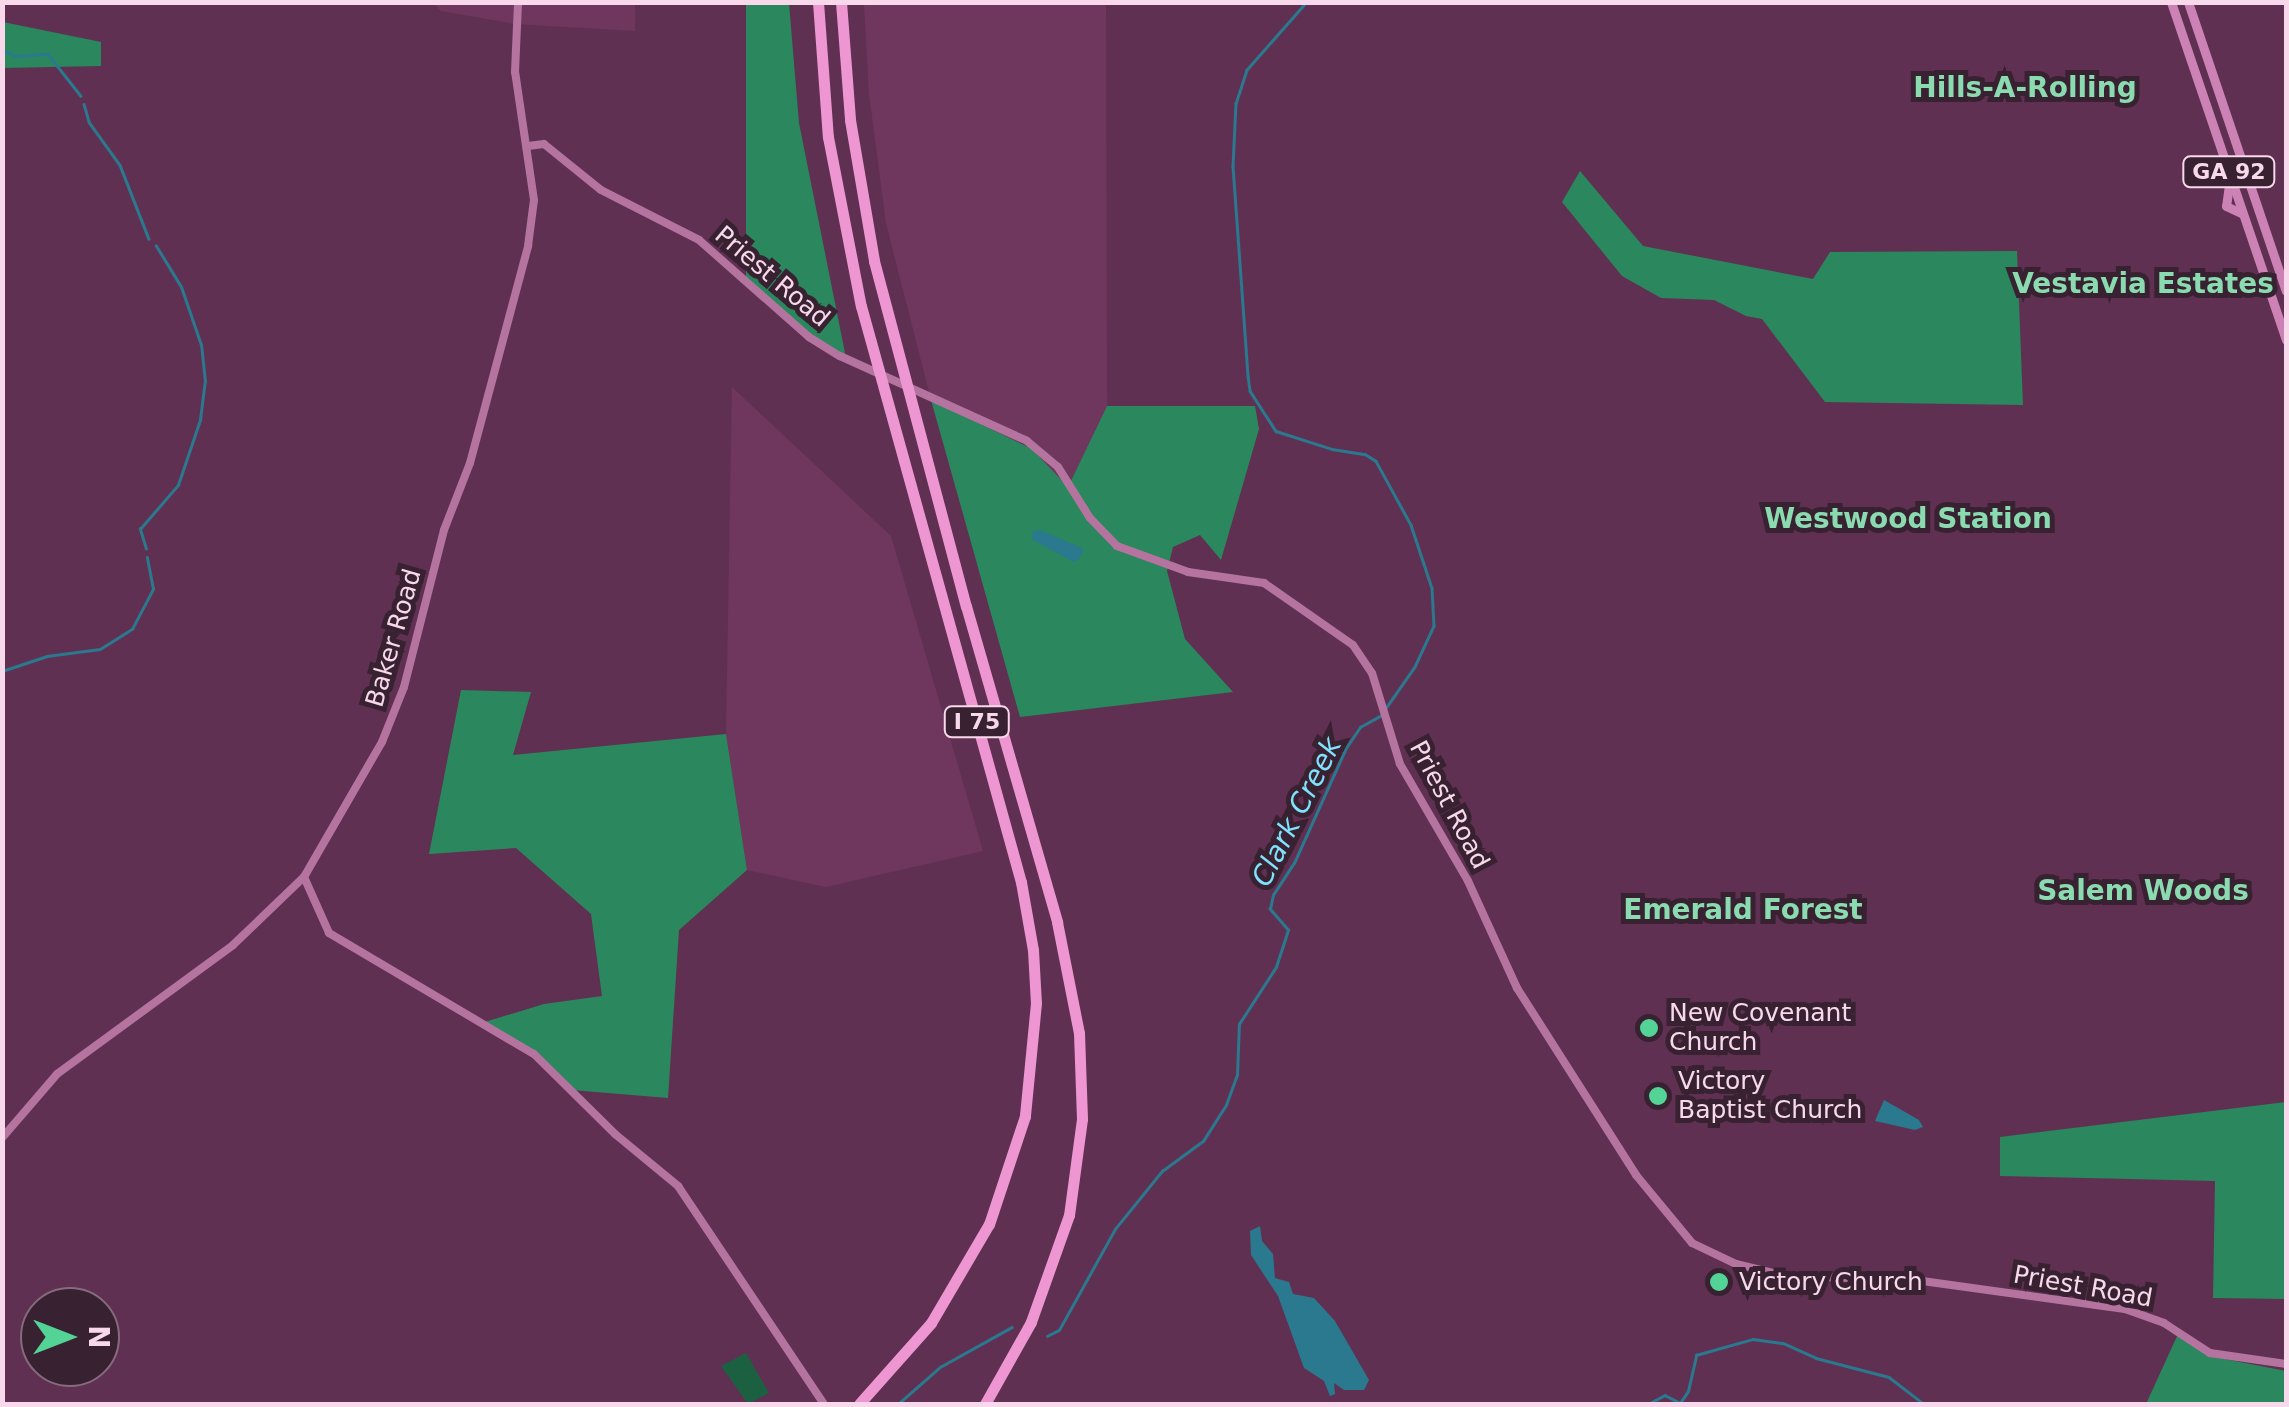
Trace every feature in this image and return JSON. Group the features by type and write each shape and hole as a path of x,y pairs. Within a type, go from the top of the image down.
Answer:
{"highway":[{"name":"I 75","path":"818,2 828,137 849,250 1021,882 1033,950 1036,1003 1025,1116 990,1224 938,1312 860,1404"},
{"name":"I 75","path":"841,2 850,120 874,260 966,606 1057,922 1079,1034 1082,1119 1069,1214 1031,1322 985,1404"}],"main road":[{"name":"GA 92","path":"2171,2 2223,153 2231,194 2226,206 2245,217 2286,340"},
{"name":"GA 92","path":"2188,2 2286,291"}],"street":[{"name":"Baker Road","path":"2,1138 57,1074 233,946 304,877 382,742 404,687 444,530 470,463 528,246 534,200 516,72 518,2"},
{"name":"Priest Road","path":"528,146 544,144 601,190 698,240 808,337 840,356 1006,429 1048,456 1090,518 1117,546 1188,572 1258,580 1288,596 1361,654 1400,764 1468,881 1517,988 1636,1175 1692,1243 1736,1264 1786,1276 1915,1280 2125,1310 2164,1323 2210,1354 2286,1364"},
{"path":"304,877 329,933 534,1054 627,1145 678,1186 824,1404"}],"shaded area":[{"path":"433,3 635,3 635,31 515,24 441,11"},
{"path":"864,3 1106,3 1107,406 1068,487 931,400 886,223 869,93"},
{"path":"732,387 891,536 983,851 826,887 747,870 726,734"}],"green space":[{"path":"746,3 789,3 799,123 847,363 746,286"},
{"path":"3,22 101,42 101,66 3,68"},
{"path":"1580,171 1643,246 1813,279 1830,252 2017,251 2023,405 1825,402 1762,319 1746,316 1714,300 1661,298 1622,276 1562,202"},
{"path":"931,400 1032,449 1068,487 1107,406 1255,406 1259,429 1221,560 1200,535 1173,547 1167,571 1185,639 1233,692 1020,717"},
{"path":"461,690 531,692 513,755 726,734 747,870 679,930 668,1098 572,1090 533,1055 478,1024 544,1004 602,996 591,914 516,848 429,854"},
{"path":"2286,1102 2286,1299 2213,1298 2215,1181 2000,1176 2000,1137"},
{"path":"2178,1334 2209,1356 2286,1371 2286,1404 2146,1404"},
{"path":"746,1353 769,1393 748,1404 721,1366"}],"water":[{"path":"1040,530 1084,549 1079,559 1074,562 1033,540 1032,532"},
{"path":"1884,1100 1919,1120 1923,1127 1915,1130 1875,1121"},
{"path":"1260,1226 1262,1241 1273,1254 1275,1278 1289,1282 1293,1294 1314,1298 1335,1321 1369,1380 1364,1390 1344,1390 1334,1383 1335,1394 1330,1396 1324,1381 1304,1368 1278,1296 1251,1255 1250,1231"}],"waterway":[{"name":"Clark Creek","path":"1307,2 1247,70 1236,103 1233,166 1248,376 1250,391 1276,431 1332,449 1365,454 1376,461 1411,525 1432,588 1434,626 1415,667 1385,710"},
{"path":"2,49 16,56 48,54 81,96"},
{"path":"84,104 89,122 120,165 149,239"},
{"path":"146,549 140,529 178,485 200,420 205,382 201,345 181,287 156,246"},
{"path":"2,671 47,656 100,649 132,629 153,589 147,558"},
{"name":"Clark Creek","path":"1047,1336 1059,1330 1115,1229 1162,1171 1203,1141 1226,1105 1237,1075 1239,1024 1276,967 1288,930 1270,909 1273,895 1294,863 1346,748 1360,727 1380,716"},
{"name":"Clark Creek","path":"898,1404 940,1367 1012,1327"},
{"path":"1648,1404 1665,1395 1680,1403 1688,1391 1696,1355 1753,1339 1783,1343 1816,1358 1889,1377 1924,1404"}],"place":[{"name":"New Covenant Church","path":"1649,1028"},
{"name":"Victory Baptist Church","path":"1658,1096"},
{"name":"Victory Church","path":"1719,1282"}],"district":[{"name":"Hills-A-Rolling","path":"2025,88"},
{"name":"Vestavia Estates","path":"2143,284"},
{"name":"Westwood Station","path":"1908,519"},
{"name":"Salem Woods","path":"2143,891"},
{"name":"Emerald Forest","path":"1743,910"}]}
